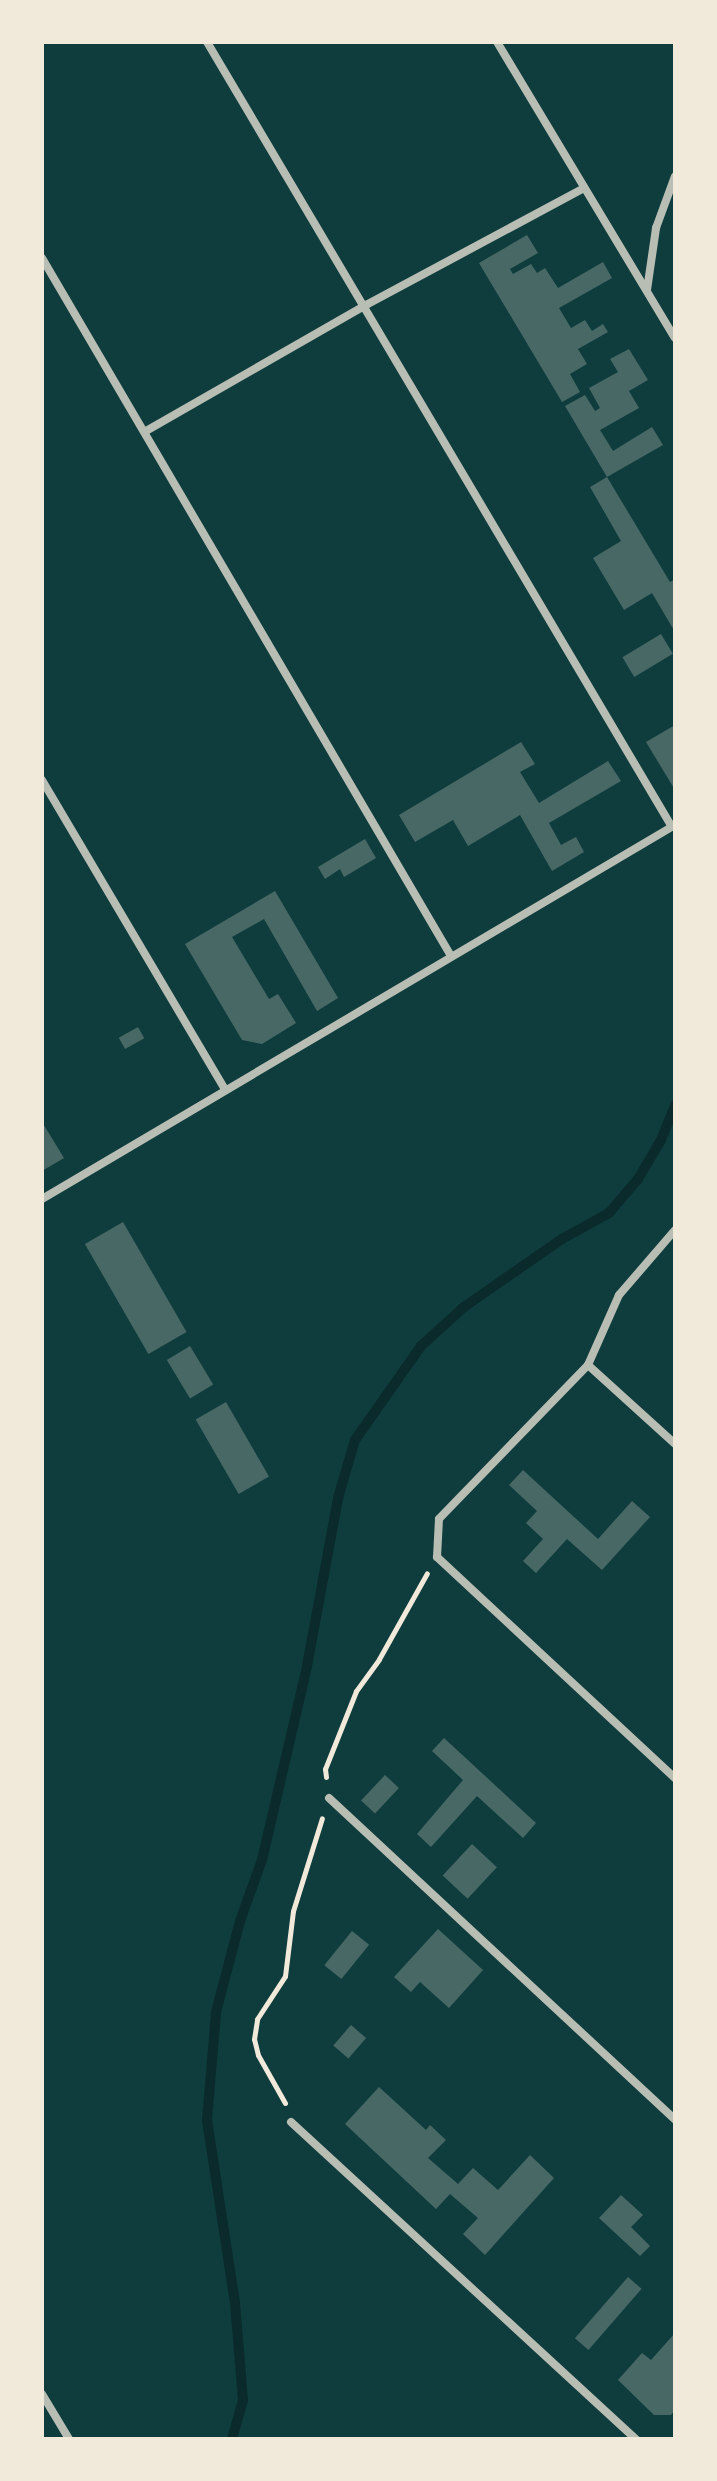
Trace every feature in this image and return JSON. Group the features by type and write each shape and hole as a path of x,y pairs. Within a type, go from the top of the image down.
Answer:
{"street":[{"path":"42,1199 673,826 207,42"},
{"path":"497,42 675,338"},
{"path":"647,291 656,228 675,176"},
{"path":"146,431 366,305 584,188"},
{"path":"42,258 451,956"},
{"path":"42,780 225,1089"},
{"path":"675,1230 619,1295 588,1365 439,1519 437,1557 675,1778"},
{"path":"588,1365 675,1444"},
{"path":"329,1798 675,2120"},
{"path":"291,2122 636,2439"},
{"path":"42,2394 69,2439"}],"path":[{"path":"291,2122 287,2106 258,2055 254,2039 257,2019 285,1976 293,1911 329,1798 325,1769 356,1691 379,1659 437,1557"}],"building":[{"path":"527,235 538,253 510,269 513,274 531,264 537,273 545,268 558,288 603,262 612,278 559,308 571,328 585,320 592,331 603,324 608,332 578,349 587,364 570,374 580,392 562,402 479,263"},
{"path":"629,349 648,380 629,391 639,408 600,430 613,451 652,427 663,445 607,477 565,406 585,395 595,411 600,408 589,388 618,372 610,359"},
{"path":"607,477 670,582 675,579 675,632 652,593 624,610 593,558 621,541 590,487"},
{"path":"661,634 673,654 634,677 622,657"},
{"path":"675,725 675,790 646,742"},
{"path":"521,742 535,764 520,772 539,803 608,761 621,781 549,823 561,845 576,837 584,852 552,871 520,815 468,846 453,820 415,842 399,815"},
{"path":"365,839 376,858 344,877 340,869 325,879 318,867"},
{"path":"275,891 338,998 317,1011 264,919 232,937 269,999 278,994 296,1023 262,1044 242,1040 185,944"},
{"path":"138,1027 144,1038 125,1049 119,1038"},
{"path":"42,1122 64,1158 42,1171"},
{"path":"123,1222 186,1332 148,1354 85,1244"},
{"path":"190,1346 213,1385 190,1398 167,1360"},
{"path":"226,1402 269,1476 239,1494 196,1420"},
{"path":"523,1470 598,1539 632,1501 650,1517 602,1570 567,1539 536,1573 523,1561 543,1539 526,1523 537,1511 509,1485"},
{"path":"444,1738 536,1823 523,1838 477,1796 431,1847 417,1834 463,1780 432,1751"},
{"path":"385,1775 399,1788 375,1814 361,1801"},
{"path":"472,1844 497,1867 468,1899 443,1875"},
{"path":"438,1929 483,1970 449,2008 420,1982 411,1992 394,1977"},
{"path":"352,1931 369,1945 341,1979 324,1965"},
{"path":"351,2025 366,2038 348,2058 333,2045"},
{"path":"379,2087 426,2130 430,2125 446,2140 428,2158 458,2184 473,2168 498,2190 530,2155 554,2178 485,2255 463,2234 478,2218 450,2194 436,2209 345,2124"},
{"path":"621,2195 643,2215 631,2227 650,2246 640,2256 599,2218"},
{"path":"628,2277 642,2289 588,2350 575,2338"},
{"path":"675,2333 675,2410 671,2415 654,2415 618,2380 642,2353 651,2360"}],"waterway":[{"path":"232,2439 243,2400 235,2303 207,2120 216,2012 240,1921 262,1860 307,1666 338,1498 355,1440 421,1346 464,1307 562,1239 609,1213 638,1179 661,1140 675,1105"}]}
